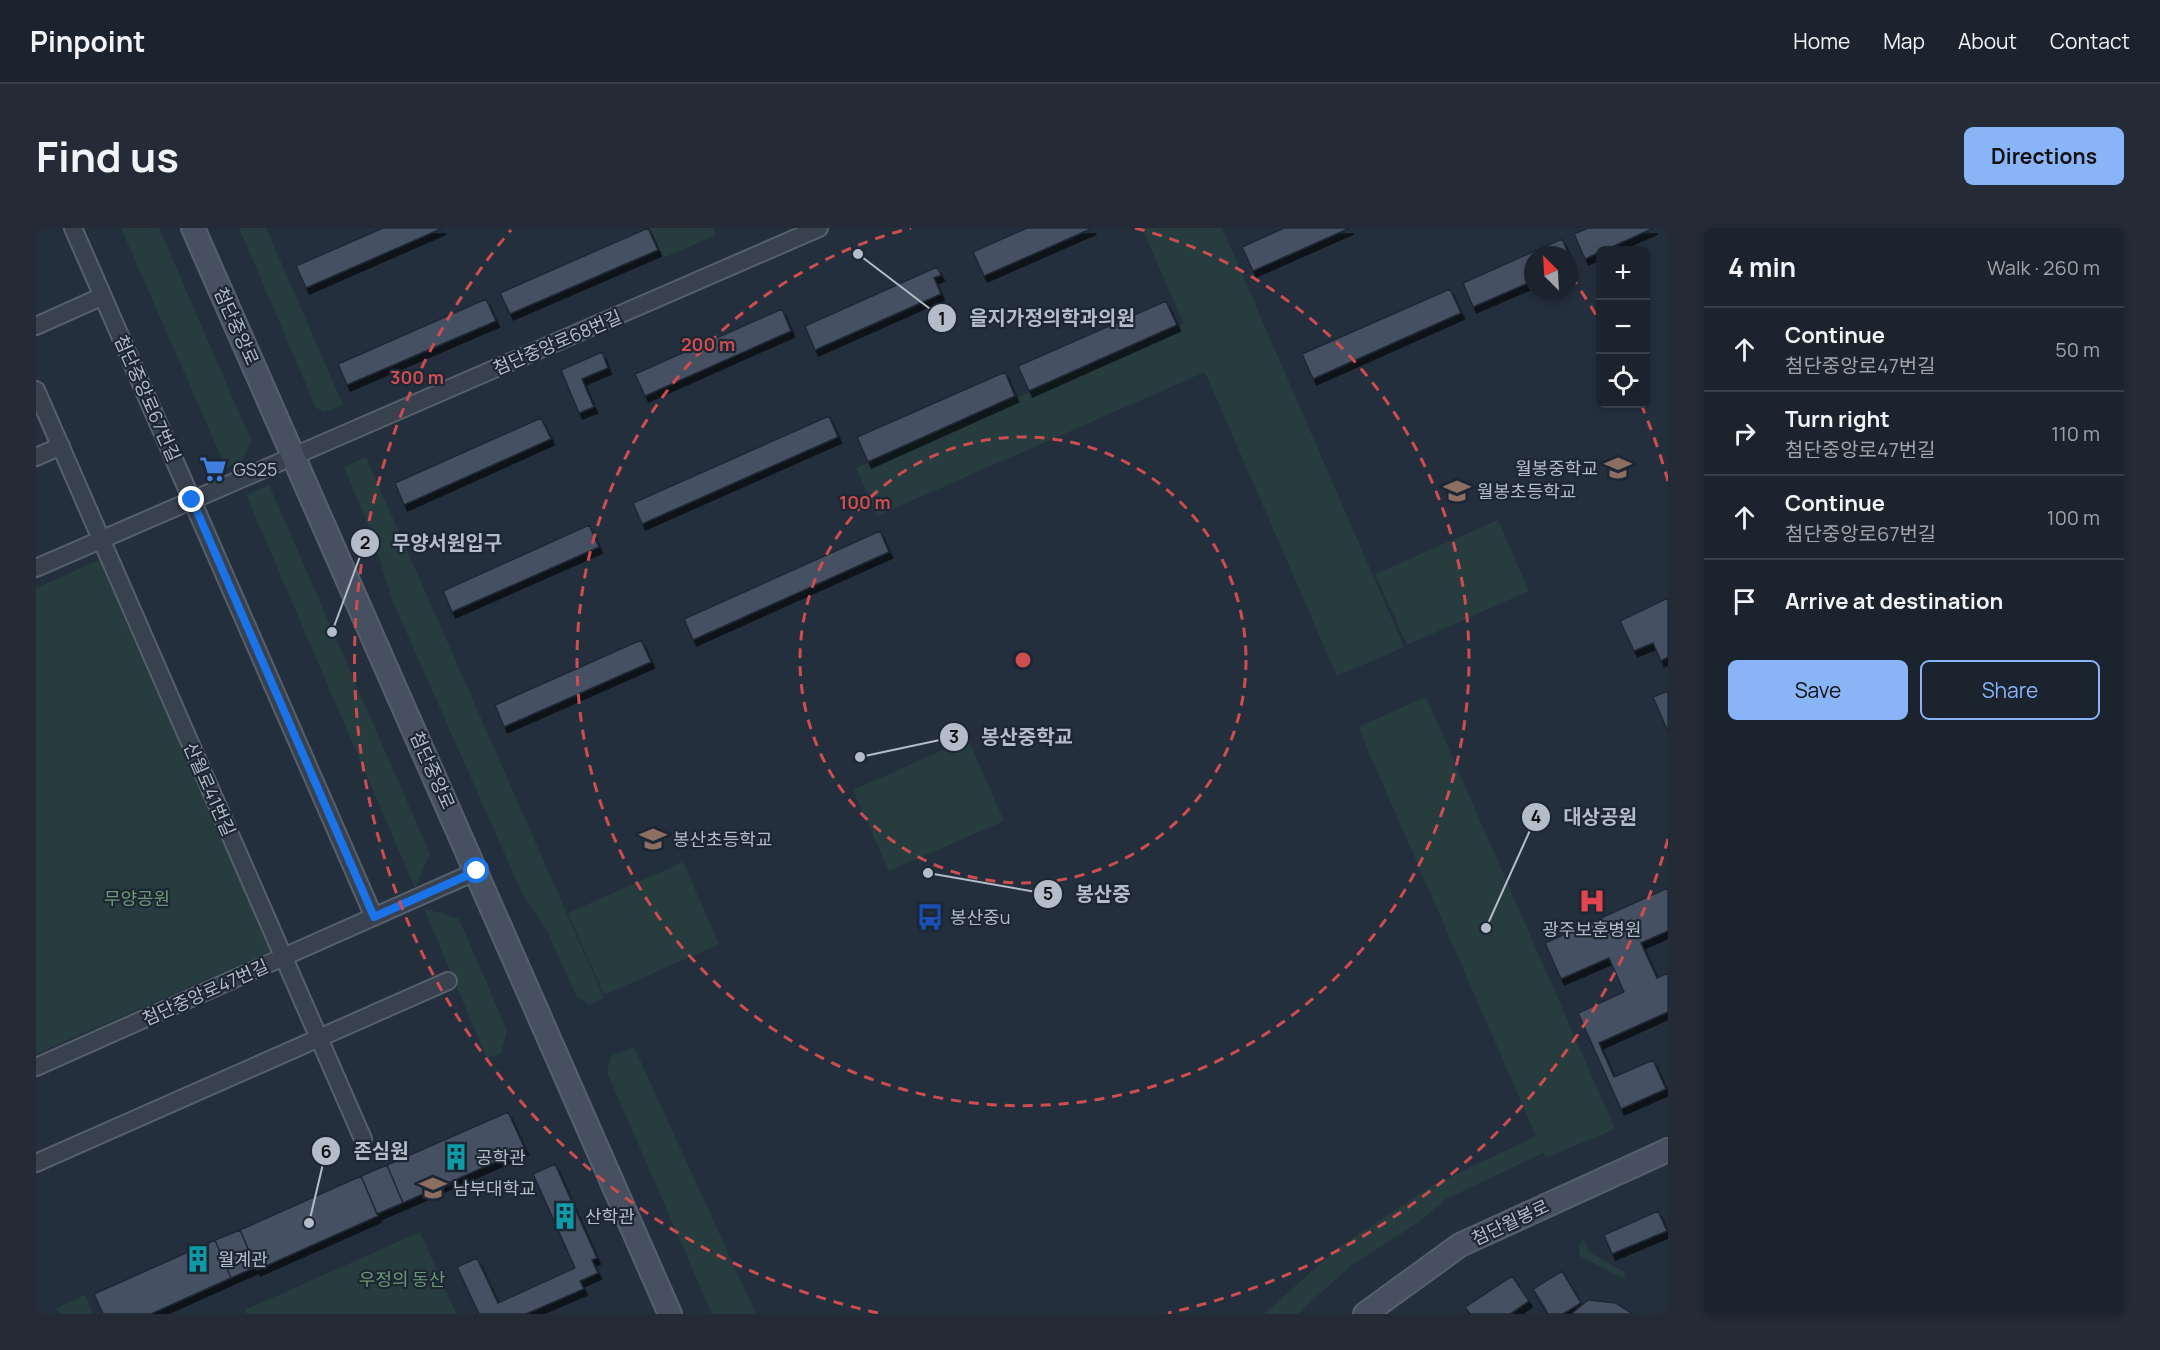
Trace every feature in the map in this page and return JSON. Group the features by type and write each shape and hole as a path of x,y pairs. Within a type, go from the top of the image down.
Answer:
{"street":[{"name":"첨단중앙로67번길","path":"74,228 374,917"},
{"name":"첨단중앙로","path":"193,228 477,871 669,1314"},
{"name":"첨단중앙로68번길","path":"294,456 819,228"},
{"path":"36,326 103,296"},
{"name":"산월로41번길","path":"36,390 363,1139"},
{"path":"36,457 61,446"},
{"path":"36,568 294,456"},
{"name":"첨단중앙로47번길","path":"36,1066 477,871"},
{"path":"36,1163 448,981"},
{"name":"첨단월봉로","path":"1365,1314 1460,1245 1668,1150"}],"green space":[{"path":"121,228 159,228 251,440 242,461 226,468"},
{"path":"239,228 266,228 343,405 325,412 316,408"},
{"path":"650,228 713,228 716,235 663,258"},
{"path":"1142,228 1222,228 1404,647 1337,676 1205,372 877,516 856,468 1184,324"},
{"path":"366,457 604,998 589,1005 577,997 547,931 522,893 393,602 369,527 344,467"},
{"path":"269,485 430,854 415,888 246,495"},
{"path":"1498,520 1529,591 1407,645 1375,574"},
{"name":"무양공원","path":"99,560 271,951 36,1054 36,588"},
{"path":"1426,697 1615,1129 1546,1158 1543,1153 1446,1199 1419,1222 1352,1265 1297,1314 1264,1314 1339,1247 1435,1184 1536,1136 1358,727"},
{"path":"968,739 1004,821 889,871 853,790"},
{"path":"683,862 719,944 604,995 568,913"},
{"path":"424,908 459,919 507,1030 501,1053 487,1059"},
{"path":"634,1047 756,1314 712,1314 607,1072 611,1056"},
{"name":"우정의 동산","path":"420,1232 456,1314 247,1314 245,1310"},
{"path":"1583,1239 1589,1252 1625,1272 1624,1279 1580,1256 1579,1247"},
{"path":"85,1295 93,1314 59,1314 56,1309"}],"building":[{"path":"383,228 443,228 306,288 296,266"},
{"path":"648,228 658,250 510,314 500,293"},
{"path":"1027,228 1093,228 984,276 973,252"},
{"path":"1284,228 1350,228 1253,271 1242,247"},
{"path":"1588,228 1654,228 1614,246 1596,246 1596,254 1585,259 1574,234"},
{"path":"1562,239 1565,246 1546,246"},
{"path":"1524,256 1524,285 1473,307 1463,283"},
{"path":"937,267 941,275 934,278 941,294 815,350 805,326"},
{"path":"1450,289 1461,313 1313,379 1302,354"},
{"path":"486,299 496,321 347,385 338,364"},
{"path":"1166,301 1177,325 1029,391 1018,366"},
{"path":"782,309 791,331 645,396 635,374"},
{"path":"602,352 608,368 582,379 594,407 579,413 561,370"},
{"path":"1005,372 1015,396 868,462 857,437"},
{"path":"829,416 838,437 642,524 633,503"},
{"path":"541,418 551,439 404,505 395,483"},
{"path":"589,525 599,547 452,612 443,591"},
{"path":"880,531 889,552 693,640 684,619"},
{"path":"1668,598 1668,657 1661,661 1653,643 1634,651 1620,621"},
{"path":"641,640 651,662 504,727 495,705"},
{"path":"1668,691 1668,732 1653,697"},
{"path":"1668,888 1668,931 1641,943 1657,978 1668,973 1668,1012 1599,1043 1614,1077 1653,1060 1666,1089 1621,1109 1578,1013 1624,992 1609,958 1561,979 1545,943"},
{"name":"공학관","path":"508,1112 525,1149 403,1203 387,1165"},
{"name":"산학관","path":"555,1164 597,1258 592,1260 598,1273 580,1281 584,1289 526,1314 479,1314 457,1267 477,1258 498,1303 575,1268 533,1174"},
{"path":"387,1165 403,1203 377,1214 361,1176"},
{"path":"361,1176 378,1216 257,1270 240,1230"},
{"path":"1658,1211 1667,1231 1612,1254 1604,1235"},
{"path":"240,1230 256,1267 231,1278 215,1240"},
{"name":"월계관","path":"215,1240 231,1278 151,1314 103,1314 94,1294"},
{"path":"1562,1271 1581,1303 1563,1314 1548,1314 1533,1289"},
{"path":"1512,1276 1529,1301 1510,1314 1470,1314 1465,1307"},
{"path":"1588,1300 1616,1303 1633,1314 1571,1314"}],"place":[{"name":"을지가정의학과의원","path":"858,254"},
{"name":"월봉중학교","path":"1618,468"},
{"name":"GS25","path":"213,469"},
{"name":"월봉초등학교","path":"1457,491"},
{"name":"무양서원입구","path":"332,632"},
{"name":"봉산중학교","path":"860,757"},
{"name":"봉산초등학교","path":"653,839"},
{"name":"봉산중","path":"928,873"},
{"name":"광주보훈병원","path":"1592,901"},
{"name":"봉산중u","path":"930,917"},
{"name":"대상공원","path":"1486,928"},
{"name":"공학관","path":"456,1157"},
{"name":"남부대학교","path":"433,1188"},
{"name":"산학관","path":"565,1216"},
{"name":"존심원","path":"309,1223"},
{"name":"월계관","path":"198,1259"}],"route":[{"path":"192,500 374,917 477,871"}]}
